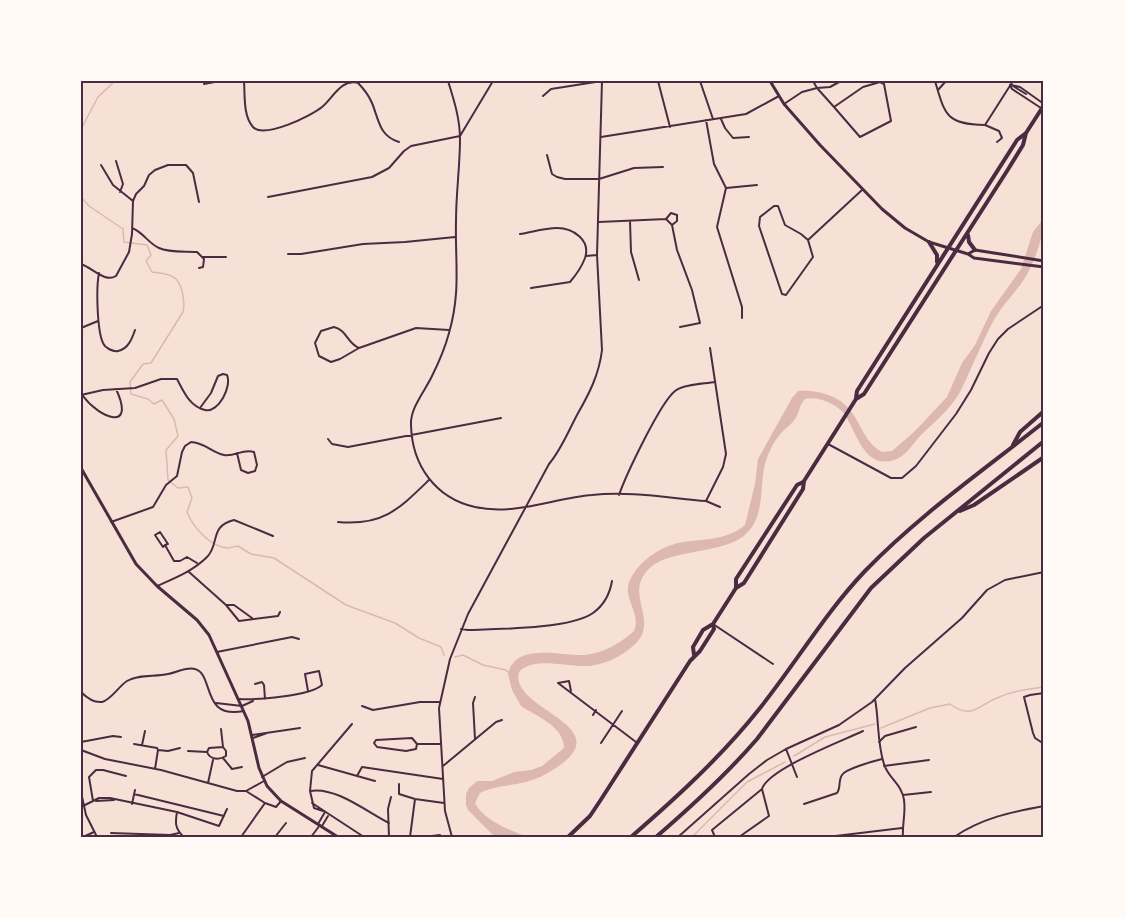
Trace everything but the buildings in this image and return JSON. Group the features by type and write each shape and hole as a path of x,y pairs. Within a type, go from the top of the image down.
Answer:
{"main road":[{"path":"856,399 864,394 956,251 1023,145 1026,133 1043,106"},
{"path":"694,655 693,647 703,630 713,624 736,588 744,582 803,489 804,482 856,399 857,391 936,265 1017,140 1026,133"},
{"path":"968,232 969,240 975,250"},
{"path":"929,242 937,255 936,265"},
{"path":"1011,448 1020,432 1044,411"},
{"path":"631,837 696,778 742,730 830,612 865,571 913,526 1044,422"},
{"path":"656,837 692,806 757,740 871,588 924,538 1044,441"},
{"path":"956,512 974,505 1044,457"},
{"path":"736,588 736,579 796,485 804,482"},
{"path":"568,837 590,816 694,655 700,651 714,629 713,624"}],"street":[{"path":"204,84 220,81"},
{"path":"244,81 248,118 253,128 259,131 278,128 309,115 325,105 343,85 358,82 371,100 383,133 390,140 399,142"},
{"path":"448,81 454,100 460,136 456,236 458,287 450,330 432,376 412,413 411,435 417,463 429,479 448,496 465,504 497,510 580,496 619,495 706,501 720,507"},
{"path":"268,196 372,177 389,168 411,146 460,136 493,81"},
{"path":"452,837 444,803 440,702 450,659 461,629 549,464 558,453 600,368 602,350 597,255 602,81 551,89 543,96"},
{"path":"658,81 670,127"},
{"path":"700,81 713,119"},
{"path":"770,81 784,104 820,145 862,190 905,228 929,242 974,258 1044,267"},
{"path":"813,81 817,88 860,137 891,121 884,84 880,82 863,87 834,107"},
{"path":"784,104 802,92 830,87 841,81"},
{"path":"935,81 946,114 955,121 984,125 999,131 1002,138 997,142"},
{"path":"938,90 946,81"},
{"path":"984,125 1013,81"},
{"path":"1010,85 1043,106"},
{"path":"1010,85 1012,89 1021,91 1043,106"},
{"path":"601,137 746,114 779,96"},
{"path":"721,118 728,134 733,138 749,138"},
{"path":"706,120 714,164 726,188 717,227 742,307 742,318"},
{"path":"547,155 550,169 557,177 599,180 634,168 663,167"},
{"path":"116,161 123,184 120,192"},
{"path":"101,165 113,185 133,201"},
{"path":"81,264 106,279 112,279 123,267 129,252 132,234 133,201 152,172 168,165 186,165 193,173 199,202"},
{"path":"726,188 757,185"},
{"path":"808,240 862,190"},
{"path":"774,206 778,206 785,225 808,240 813,257 786,295 782,294 759,226 760,218 774,206"},
{"path":"599,222 666,219 671,213 677,215 677,221 672,225"},
{"path":"666,219 672,225 677,250 692,290 700,323 680,327"},
{"path":"630,221 632,252 639,280"},
{"path":"132,228 138,230 161,250 198,252 202,257 203,265 199,268"},
{"path":"520,234 558,228 576,232 582,239 586,256 570,282 531,288"},
{"path":"288,254 363,244 405,243 456,236"},
{"path":"968,254 975,250 1044,261"},
{"path":"586,256 597,255"},
{"path":"202,257 226,257"},
{"path":"99,273 98,321 103,344 112,350 120,351 128,346 135,330"},
{"path":"828,444 891,478 902,478 916,466 956,414 971,390 988,353 998,339 1008,329 1044,305"},
{"path":"81,328 98,321"},
{"path":"359,348 352,344 343,331 334,327 321,331 315,343 319,356 331,362 359,348 416,328 450,330"},
{"path":"706,501 723,467 726,454 710,348"},
{"path":"82,395 103,390 135,388 161,379 177,380 186,396 200,408 209,411 214,409 224,396 229,385 227,375 218,376 211,393 200,408"},
{"path":"619,495 644,441 666,402 675,391 715,382"},
{"path":"82,395 98,411 117,418 122,415 123,411 116,389"},
{"path":"328,439 332,444 348,447 501,418"},
{"path":"111,522 153,507 180,469 182,452 191,442 202,444 222,455 248,450 254,452 257,465 255,471 248,473 241,470 237,453"},
{"path":"81,468 136,564 203,627 244,711 263,779 281,801 338,837"},
{"path":"338,522 368,522 391,514 429,479"},
{"path":"157,586 189,572 206,558 222,524 234,520 273,536"},
{"path":"160,532 168,544 165,545 163,547 155,536 160,532"},
{"path":"165,545 174,561 188,557 197,564"},
{"path":"189,572 226,605 239,621 278,616 280,612"},
{"path":"678,837 748,774 786,749 839,725 875,699 905,668 962,618 987,590 1005,580 1044,572"},
{"path":"461,629 519,628 582,618 600,607 610,592 612,581"},
{"path":"226,605 234,605 253,619"},
{"path":"713,624 773,664"},
{"path":"217,652 292,637 299,639"},
{"path":"81,692 91,700 101,702 133,678 169,674 189,668 199,669 217,707 232,714 244,711"},
{"path":"239,699 265,699 308,691 317,689 322,685 319,671 305,674 308,691"},
{"path":"255,684 262,682 264,685 265,699"},
{"path":"571,691 637,743"},
{"path":"1044,693 1024,697 1035,738 1044,744"},
{"path":"475,697 473,703 475,739"},
{"path":"875,699 884,766 889,775 896,780 903,795 905,814 903,837"},
{"path":"216,703 242,706 255,700"},
{"path":"362,706 374,710 420,702 440,702"},
{"path":"224,712 225,705"},
{"path":"593,715 597,710"},
{"path":"601,743 622,711"},
{"path":"442,766 496,722 502,720"},
{"path":"352,724 312,771 310,791 314,808 364,837"},
{"path":"879,742 885,736 916,727"},
{"path":"252,737 300,728"},
{"path":"207,752 214,759 226,756 221,729"},
{"path":"142,745 145,730"},
{"path":"715,837 712,830 762,789 770,778 792,764 863,731"},
{"path":"81,742 113,736 121,737"},
{"path":"412,738 417,744 416,749 406,751 377,747 374,743 376,740 412,738"},
{"path":"134,744 168,751 180,748"},
{"path":"417,744 441,744"},
{"path":"207,752 209,748 223,747"},
{"path":"786,749 797,777"},
{"path":"81,750 105,759 155,769 237,791 246,791 276,807 281,801"},
{"path":"155,769 158,750"},
{"path":"188,751 207,752"},
{"path":"223,758 232,769 242,767"},
{"path":"246,791 287,762 305,758"},
{"path":"208,783 214,759"},
{"path":"804,804 837,793 842,773 845,771 882,759"},
{"path":"884,766 929,760"},
{"path":"318,765 375,781"},
{"path":"357,776 362,767 443,779"},
{"path":"93,801 89,777 96,770 126,776"},
{"path":"399,784 399,794 444,803"},
{"path":"739,837 768,816 762,789"},
{"path":"310,791 332,792 389,822"},
{"path":"81,792 83,806 97,837"},
{"path":"132,804 134,792 224,816"},
{"path":"903,795 931,792"},
{"path":"389,837 388,809 391,797"},
{"path":"83,806 99,798 114,800 177,812 219,826 227,809"},
{"path":"410,837 415,799"},
{"path":"241,837 265,803"},
{"path":"954,837 985,819 1043,807"},
{"path":"177,812 175,823 184,837"},
{"path":"320,825 324,812"},
{"path":"311,837 329,815"},
{"path":"275,837 286,823"},
{"path":"827,837 902,828"},
{"path":"82,837 94,832"},
{"path":"111,833 171,835 179,832"},
{"path":"423,837 440,835"}],"shaded area":[{"path":"1044,218 1040,241 1028,272 995,318 960,392 947,410 905,453 894,460 884,462 875,459 862,447 842,411 821,400 805,399 795,419 773,444 764,468 759,511 747,533 725,545 667,559 655,564 646,572 639,591 644,627 642,635 635,644 617,657 595,665 548,663 525,667 519,672 521,686 531,698 572,731 577,743 569,757 546,774 529,781 480,793 475,803 484,815 528,837 497,837 492,834 468,810 466,794 469,788 477,781 492,781 514,772 542,766 564,748 563,740 554,728 521,706 512,690 508,674 512,664 529,654 584,655 598,652 617,644 634,631 636,624 628,585 635,571 646,559 660,550 683,542 731,534 745,525 755,484 758,459 798,391 819,392 840,400 850,410 876,448 882,452 892,451 914,432 947,397 962,363 975,345 991,311 1021,269 1033,232"}],"waterway":[{"path":"81,129 98,97 115,81"},
{"path":"81,197 89,206 123,229 124,242 147,245 151,255 146,261 152,272 171,276 176,279 182,290 183,312 151,363 143,364 130,382 131,394 148,399 154,404 162,400 174,419 178,436 166,450 168,480 178,488 188,487 192,498 187,512 193,524 215,544 228,548 238,546 251,554 274,558 346,605 395,623 419,638 441,647 444,655"},
{"path":"455,657 463,655 483,665 506,670 509,673"},
{"path":"881,728 930,708 950,704 958,709 969,711 1008,694 1044,687"},
{"path":"794,756 825,737 875,724"},
{"path":"692,837 747,782 785,762"}]}
